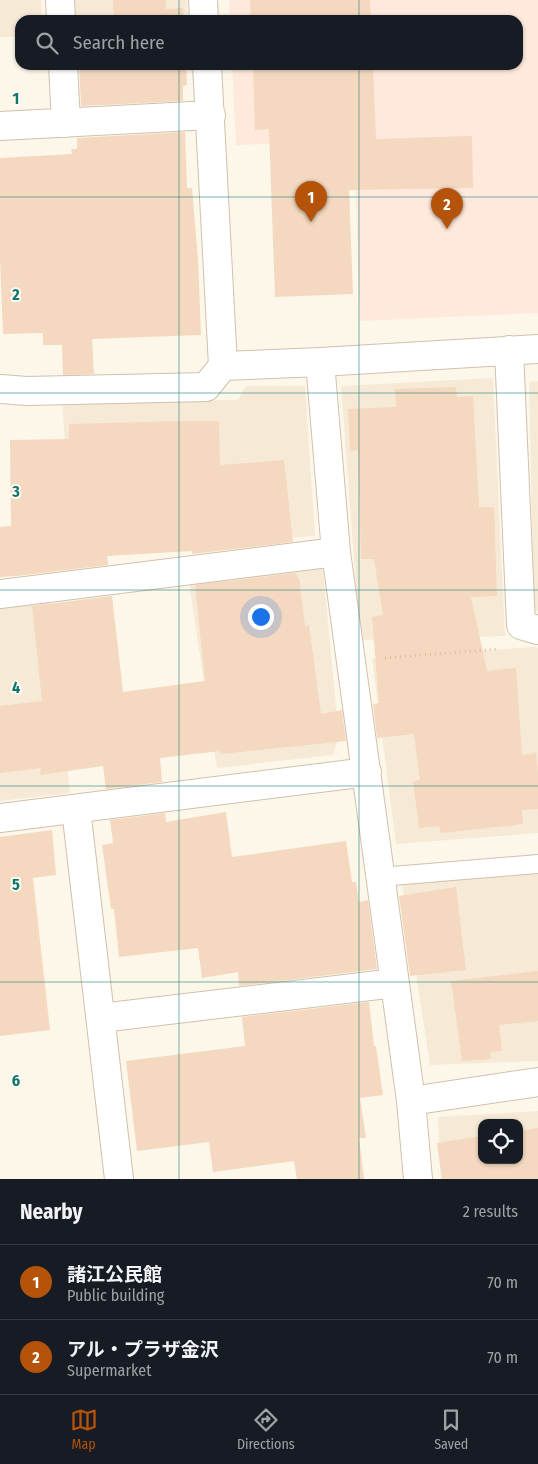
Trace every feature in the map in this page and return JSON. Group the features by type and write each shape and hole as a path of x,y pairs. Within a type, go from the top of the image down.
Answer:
{"street":[{"path":"60,0 61,15"},
{"path":"203,0 204,15"},
{"path":"63,70 66,122"},
{"path":"0,389 27,391 206,387 223,366 208,70"},
{"path":"0,126 211,115"},
{"path":"223,366 538,349"},
{"path":"508,350 530,628"},
{"path":"320,362 336,552 411,1101 418,1179"},
{"path":"0,594 336,552"},
{"path":"0,818 367,772"},
{"path":"76,809 119,1179"},
{"path":"101,1018 395,983"},
{"path":"411,1101 538,1082"}],"lane":[{"path":"380,877 538,864"}],"path":[{"path":"352,660 517,648 530,628"}],"shaded area":[{"path":"0,0 41,0 42,15 15,15 15,37 0,37"},
{"path":"69,0 187,0 188,15 70,15"},
{"path":"229,0 538,0 538,313 360,321 354,141 236,145 232,70 523,70 523,15 230,15"},
{"path":"493,378 505,636 360,640 341,386"},
{"path":"538,381 538,611 534,610 529,382"},
{"path":"246,386 305,386 315,536 73,554 62,401 238,400"},
{"path":"323,569 339,738 333,755 217,768 189,583"},
{"path":"49,598 70,793 0,801 0,604"},
{"path":"538,648 538,833 396,844 372,658"},
{"path":"538,862 538,1061 430,1065 400,870"},
{"path":"538,1111 538,1179 441,1179 438,1117"}],"building":[{"path":"113,0 166,0 166,9 183,8 184,15 114,15"},
{"path":"250,0 370,0 371,15 251,15"},
{"path":"79,70 186,70 187,85 183,86 183,101 81,106"},
{"path":"253,70 373,70 376,139 472,137 473,188 349,190 353,294 275,297 269,129 255,130"},
{"path":"185,132 187,188 192,188 198,259 201,335 92,339 94,374 63,375 62,345 43,345 43,333 3,334 0,258 0,158 72,154 71,149 77,149 77,138"},
{"path":"456,387 457,397 473,396 479,507 494,507 497,596 471,597 487,671 516,668 522,755 536,753 538,809 522,810 523,824 441,833 439,826 419,828 413,781 420,780 414,734 377,738 373,704 379,703 372,617 383,615 374,559 361,559 358,450 350,451 348,409 396,407 395,389"},
{"path":"219,421 220,465 284,460 293,542 192,554 192,551 107,556 108,565 0,577 0,527 11,526 10,440 69,439 69,424"},
{"path":"296,573 297,577 299,577 305,626 309,625 321,714 342,710 346,741 221,754 220,751 160,758 162,782 106,789 103,766 40,775 41,768 0,773 0,706 42,701 32,606 112,596 123,692 205,681 195,585"},
{"path":"226,812 232,857 346,841 352,882 356,882 359,902 368,900 377,969 239,986 238,972 202,978 198,948 119,957 114,909 111,909 102,845 113,843 110,820 165,813 166,822"},
{"path":"52,830 56,875 33,878 50,1030 0,1036 0,837"},
{"path":"456,887 466,970 410,976 399,896"},
{"path":"538,971 538,1021 499,1025 502,1051 490,1052 491,1059 462,1061 451,981"},
{"path":"369,1002 374,1046 376,1046 383,1095 360,1098 366,1138 359,1138 364,1179 297,1179 294,1161 213,1172 209,1142 137,1151 126,1061 245,1046 242,1017"},
{"path":"538,1128 538,1179 442,1179 437,1143 478,1137 478,1164 523,1164 523,1130"}],"place":[{"name":"諸江公民館","path":"311,222"},
{"name":"アル・プラザ金沢","path":"447,229"}]}
